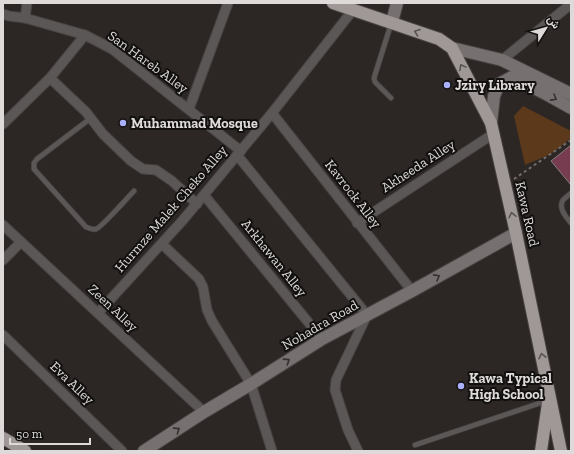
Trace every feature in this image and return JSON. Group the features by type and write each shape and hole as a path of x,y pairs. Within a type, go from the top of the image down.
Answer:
{"highway":[{"path":"334,3 439,39 452,48"},
{"name":"Kawa Road","path":"452,48 492,128 516,233 561,451"},
{"name":"Kawa Road","path":"541,451 549,398"},
{"path":"3,438 25,451"}],"street":[{"path":"25,18 27,3"},
{"path":"189,109 228,3"},
{"path":"392,22 397,3"},
{"path":"502,60 571,4"},
{"name":"Hurmze Malek Cheko Alley","path":"98,313 197,204 272,113 353,10"},
{"name":"San Hareb Alley","path":"3,14 25,18 85,35 112,49 189,109 239,153 367,315"},
{"path":"3,124 50,78 85,35"},
{"path":"452,48 502,60 571,94"},
{"path":"492,128 494,96 499,84 512,77 571,108"},
{"path":"50,78 86,112 102,134 131,161 143,170 156,170 172,181 197,204"},
{"name":"Kavrock Alley","path":"272,113 412,292"},
{"name":"Akheeda Alley","path":"358,222 492,128"},
{"name":"Arkhawan Alley","path":"204,195 322,338"},
{"name":"Zeen Alley","path":"3,225 204,412"},
{"name":"Nohadra Road","path":"144,451 322,338 412,292 516,233"},
{"path":"3,260 20,242"},
{"path":"162,244 199,279 203,286 207,310 212,321 251,384 272,451"},
{"path":"358,451 348,430 335,390 336,380 367,315"},
{"name":"Eva Alley","path":"3,335 122,451"}],"lane":[{"path":"391,98 375,82 374,78 392,22"},
{"path":"91,118 37,159 34,163 34,169 86,227 91,229 96,229 102,224 134,191"},
{"path":"571,194 563,200 561,207 564,215 571,223"},
{"path":"415,445 549,398"}],"path":[{"path":"505,185 571,140"}],"shaded area":[{"path":"523,106 571,131 571,138 551,154 525,165 514,116"}],"building":[{"path":"571,145 571,185 551,161"}],"place":[{"name":"Jziry Library","path":"447,85"},
{"name":"Muhammad Mosque","path":"123,123"},
{"name":"Kawa Typical High School","path":"461,386"}]}
